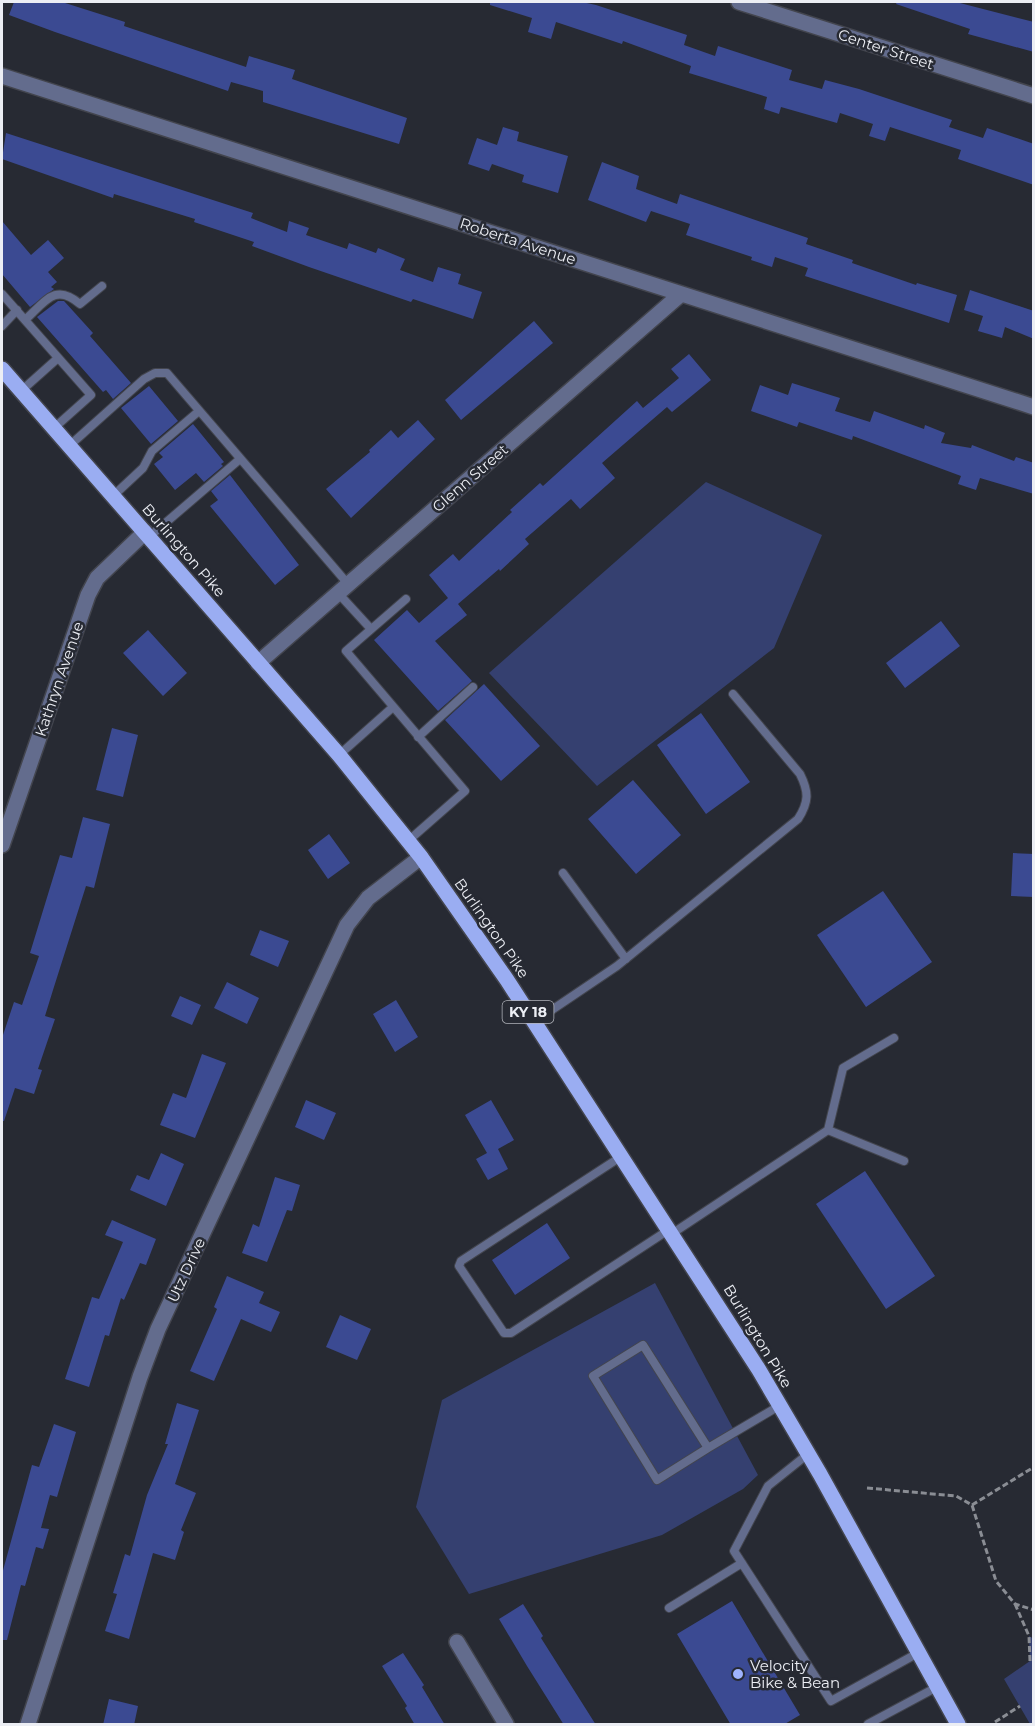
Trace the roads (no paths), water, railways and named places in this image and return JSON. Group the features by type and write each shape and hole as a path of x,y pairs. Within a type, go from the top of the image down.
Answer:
{"main road":[{"name":"Burlington Pike","path":"2,369 339,755 421,857 534,1022 671,1231 808,1454 958,1725"}],"street":[{"name":"Center Street","path":"739,2 1034,96"},
{"name":"Roberta Avenue","path":"2,76 1034,407"},
{"name":"Glenn Street","path":"258,663 681,294"},
{"name":"Kathryn Avenue","path":"2,845 88,595 97,578 147,534"},
{"name":"Utz Drive","path":"28,1725 140,1377 158,1329 347,925 368,898 421,857"},
{"path":"457,1642 506,1725"}],"lane":[{"path":"25,320 50,297 59,293 68,294 80,304 102,286"},
{"path":"2,294 91,395 54,428"},
{"path":"2,326 17,310"},
{"path":"21,391 58,357"},
{"path":"69,446 144,379 155,374 166,373 240,459 343,589 371,629"},
{"path":"113,496 143,468 152,451 199,411"},
{"path":"147,534 240,459"},
{"path":"406,599 346,651 465,792 408,841"},
{"path":"418,737 472,687"},
{"path":"534,1022 626,959 798,819 808,803 806,787 800,774 733,694"},
{"path":"339,755 393,707"},
{"path":"563,873 626,959"},
{"path":"622,1156 461,1261 459,1266 504,1333 511,1333 828,1130 843,1068 894,1038"},
{"path":"828,1130 904,1161"},
{"path":"708,1448 643,1345 593,1376 657,1480 779,1406"},
{"path":"808,1454 768,1486 734,1551 831,1701 918,1653"},
{"path":"669,1608 742,1563"},
{"path":"868,1725 880,1721 937,1687"}],"place":[{"name":"Velocity Bike & Bean","path":"738,1674"}]}
